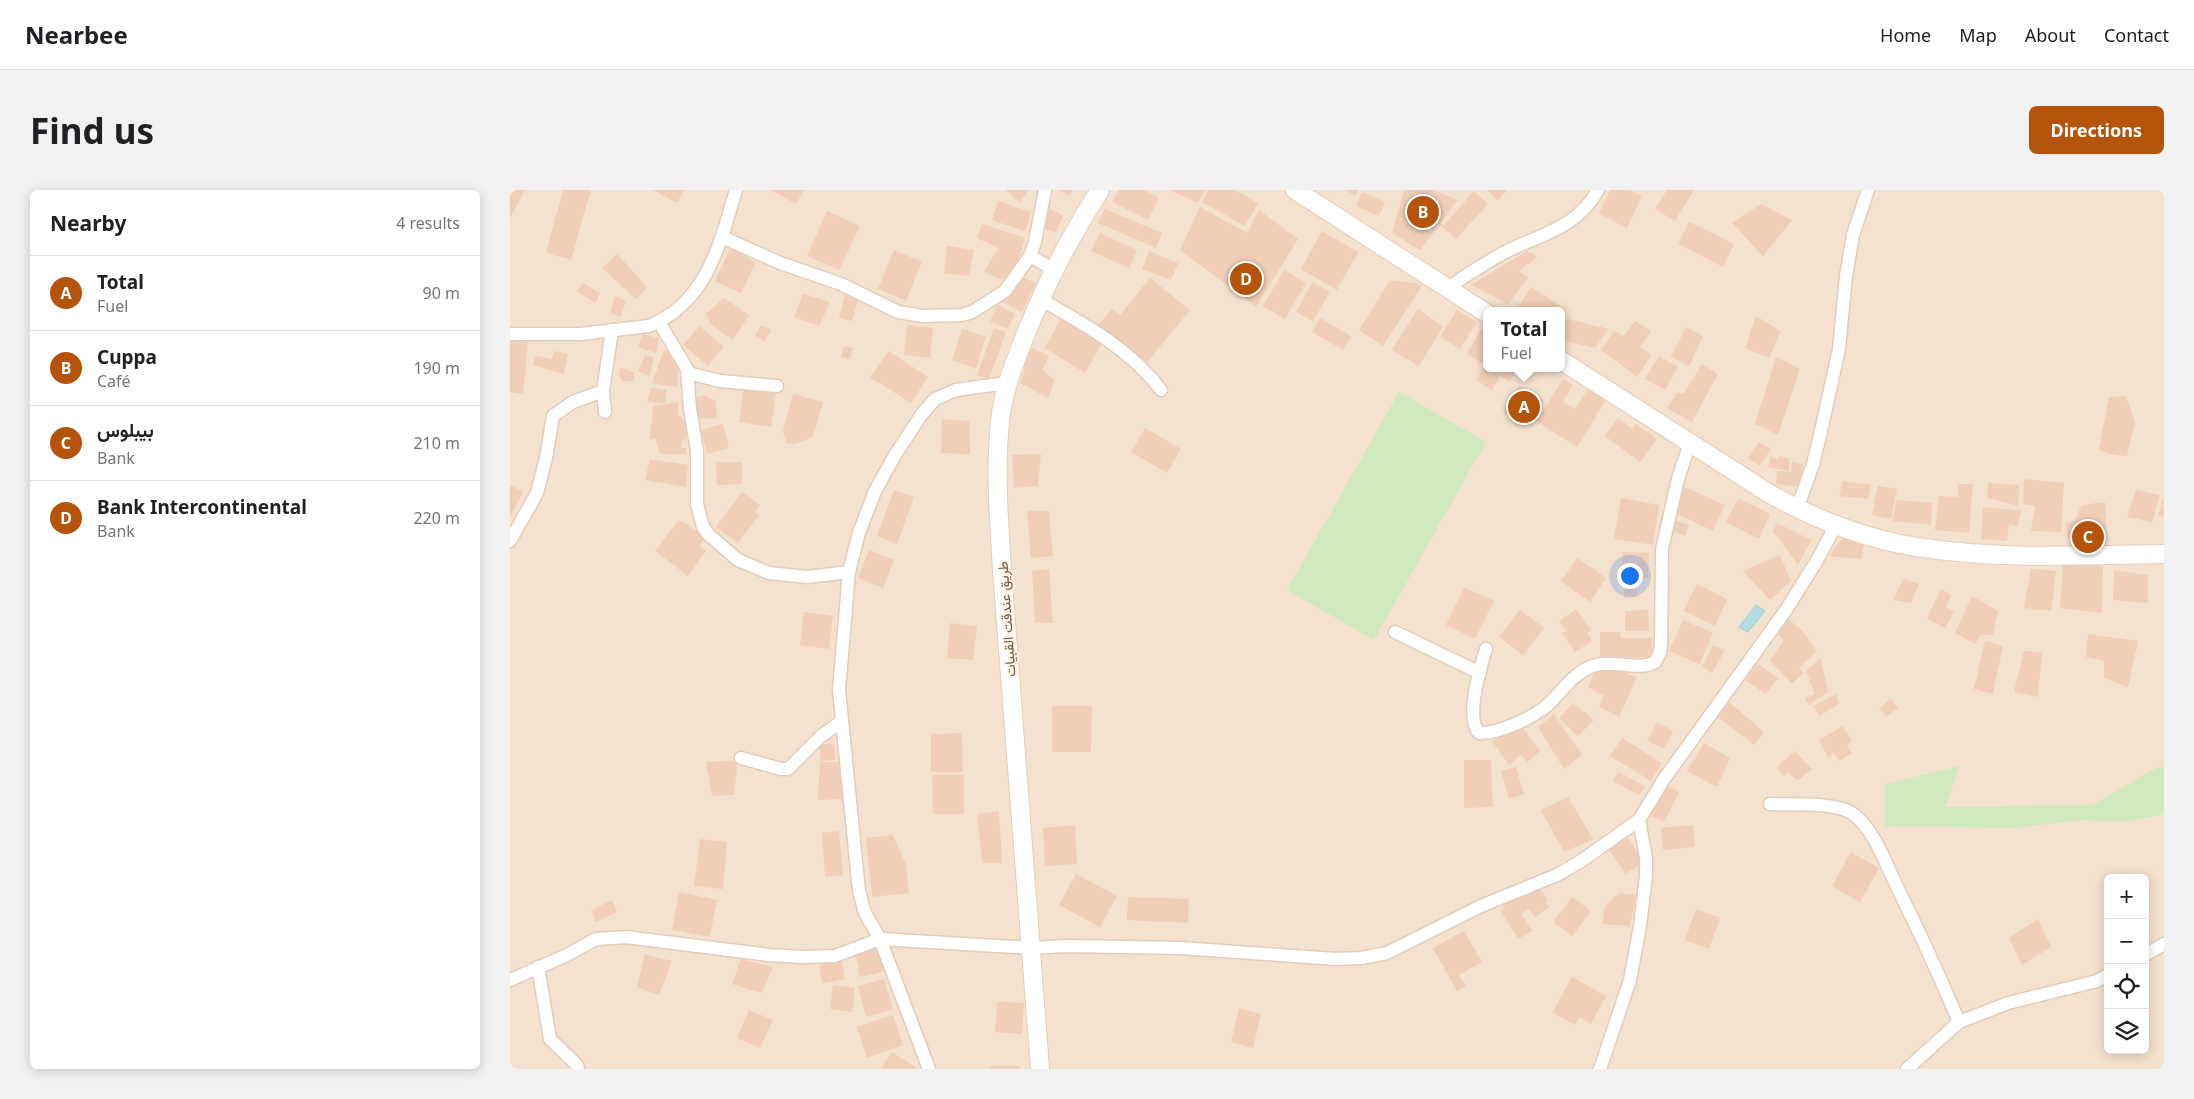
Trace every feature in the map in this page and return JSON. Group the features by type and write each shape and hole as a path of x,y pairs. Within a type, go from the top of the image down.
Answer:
{"main road":[{"name":"طريق عندقت القبيات","path":"1040,1069 999,519 1000,422 1006,383 1040,299 1053,269 1100,190"},
{"path":"1295,190 1483,311"},
{"path":"1565,363 1796,509 1836,525 1916,547 1990,555 2164,554"}],"street":[{"path":"510,334 580,334 649,326 659,322 679,308 702,281 714,262 736,190"},
{"path":"722,238 780,263 841,284 898,312 923,316 962,315 972,312 1005,291 1030,256 1035,242 1045,190"},
{"path":"1447,288 1506,252 1563,226 1579,216 1590,205 1598,190"},
{"path":"1796,509 1813,464 1821,431 1839,349 1846,276 1853,236 1868,190"},
{"path":"1030,256 1053,269"},
{"path":"1040,299 1072,316 1124,352 1144,369 1161,390"},
{"path":"659,322 686,366 688,373 688,389 698,458 696,504 703,527 709,535 738,560 769,573 807,577 849,572"},
{"path":"605,412 603,391 612,330"},
{"path":"688,373 720,381 777,386"},
{"path":"929,1069 880,939 865,913 859,891 839,690 849,572 859,533 875,491 895,454 922,414 935,399 956,390 1006,383"},
{"path":"510,541 537,493 546,458 553,416 573,402 603,391"},
{"path":"1486,649 1480,673 1473,722 1479,733 1500,730 1544,708 1569,681 1591,667 1616,663 1646,666 1655,662 1660,653 1661,645 1662,549 1678,479 1690,443"},
{"path":"510,980 567,955 589,942 602,938 626,937 769,955 802,957 835,956 880,939 1031,948 1075,946 1181,948 1336,959 1362,958 1387,953 1481,906 1557,875 1581,862 1639,820 1664,779 1786,610 1816,562 1836,525"},
{"path":"1395,632 1480,673"},
{"path":"741,758 781,769 788,769 821,736 841,722"},
{"path":"1770,804 1839,809 1850,812 1859,821 1876,844 1927,948 1959,1022"},
{"path":"1600,1069 1630,980 1640,926 1646,876 1646,858 1639,820"},
{"path":"2149,953 2164,944"},
{"path":"538,967 550,1039 578,1069"},
{"path":"1907,1069 1959,1022 2008,1003 2097,981 2104,977"}],"shaded area":[{"path":"510,190 2164,190 2164,1069 510,1069"}],"green space":[{"path":"1399,392 1486,442 1374,640 1287,590"},
{"path":"1960,766 1945,807 2092,805 2158,767 2164,767 2164,814 2126,822 2082,820 2015,828 1885,826 1885,784"}],"water":[{"path":"1756,605 1765,611 1748,632 1739,627"}],"building":[{"path":"510,190 525,190 510,218"},
{"path":"563,190 591,190 571,260 546,253"},
{"path":"653,190 684,190 677,203"},
{"path":"771,190 804,190 796,204"},
{"path":"1005,190 1029,190 1020,202"},
{"path":"1058,190 1073,190 1070,196"},
{"path":"1119,190 1144,190 1159,198 1148,220 1112,202"},
{"path":"1170,190 1205,190 1198,203"},
{"path":"1209,190 1235,190 1258,203 1245,226 1202,202"},
{"path":"1346,190 1359,190 1355,196"},
{"path":"1404,190 1433,190 1458,200 1420,250 1392,233"},
{"path":"1487,190 1507,190 1498,200"},
{"path":"1610,190 1629,190 1642,196 1627,228 1599,214"},
{"path":"1667,190 1694,190 1675,221 1655,209"},
{"path":"1474,191 1488,204 1456,239 1439,224 1444,225"},
{"path":"1362,192 1385,202 1379,216 1356,206"},
{"path":"998,201 1031,212 1025,231 992,220"},
{"path":"1761,204 1792,220 1763,256 1732,223"},
{"path":"1200,207 1247,233 1259,210 1298,239 1256,307 1180,250"},
{"path":"1049,209 1063,215 1056,233 1042,228"},
{"path":"1105,209 1162,233 1156,248 1098,223"},
{"path":"827,211 860,226 839,270 807,256"},
{"path":"1689,222 1734,244 1723,267 1678,244"},
{"path":"982,224 1025,238 1016,268 1003,280 984,272 998,248 977,238"},
{"path":"1322,231 1358,252 1337,290 1301,269"},
{"path":"1100,233 1137,250 1129,268 1091,251"},
{"path":"947,246 974,250 969,276 944,273"},
{"path":"730,249 756,262 741,293 715,281"},
{"path":"894,250 922,262 906,301 878,289"},
{"path":"1149,251 1178,263 1171,280 1142,269"},
{"path":"1527,251 1537,257 1519,271 1528,278 1508,304 1471,285"},
{"path":"617,254 647,287 636,299 602,268"},
{"path":"1284,270 1306,283 1285,319 1263,306"},
{"path":"1022,277 1036,283 1022,312 1000,301"},
{"path":"1150,278 1190,310 1144,366 1097,327 1112,309 1120,315"},
{"path":"1390,280 1423,284 1383,346 1359,330"},
{"path":"1313,282 1330,292 1313,321 1296,312"},
{"path":"584,283 600,294 595,303 577,291"},
{"path":"1531,287 1561,306 1560,307 1518,307"},
{"path":"803,294 830,302 819,326 794,317"},
{"path":"845,295 858,299 852,321 839,318"},
{"path":"615,296 626,301 621,317 610,313"},
{"path":"724,298 749,315 733,340 711,325 706,314"},
{"path":"998,305 1015,314 1007,329 990,321"},
{"path":"1418,309 1443,327 1419,366 1392,350"},
{"path":"1457,310 1477,322 1460,349 1440,337"},
{"path":"1063,315 1102,343 1085,373 1045,348"},
{"path":"1756,316 1781,331 1769,358 1745,348"},
{"path":"1320,318 1351,336 1343,350 1312,332"},
{"path":"1567,319 1609,329 1595,348 1565,341 1565,322"},
{"path":"1635,321 1651,331 1640,347 1651,355 1637,377 1601,350 1614,331 1624,336"},
{"path":"761,325 771,330 765,341 755,336"},
{"path":"907,325 933,328 930,358 904,355"},
{"path":"699,326 724,346 708,366 683,345"},
{"path":"1686,327 1703,336 1689,366 1671,357"},
{"path":"994,328 1006,332 989,379 977,375"},
{"path":"962,329 986,337 976,369 952,360"},
{"path":"1481,329 1483,330 1483,364 1467,354"},
{"path":"642,334 659,338 656,353 638,347"},
{"path":"510,340 528,342 523,394 510,392"},
{"path":"844,346 853,348 850,359 841,357"},
{"path":"1032,348 1049,356 1042,370 1055,380 1048,398 1020,383 1025,369 1023,367"},
{"path":"664,350 669,352 679,362 677,387 652,383"},
{"path":"554,351 568,354 564,374 533,365 535,356 552,359"},
{"path":"889,351 928,377 911,403 870,377"},
{"path":"645,355 654,358 649,376 638,371"},
{"path":"1659,356 1678,367 1665,390 1645,379"},
{"path":"1776,357 1800,369 1778,435 1755,424"},
{"path":"1702,364 1718,374 1692,422 1667,408 1677,393 1684,393"},
{"path":"620,368 634,372 634,381 623,381 619,376"},
{"path":"1483,368 1483,372 1515,372 1510,382 1500,376 1492,390 1476,380"},
{"path":"1563,379 1573,385 1563,402 1575,409 1589,387 1607,398 1577,447 1536,421"},
{"path":"1519,385 1544,401 1531,425 1504,413"},
{"path":"744,387 776,393 771,427 739,422"},
{"path":"651,388 667,390 665,403 647,402"},
{"path":"793,394 823,402 813,437 795,444 786,443 783,430"},
{"path":"704,395 716,401 717,418 696,419 694,399"},
{"path":"2126,396 2135,422 2127,456 2115,455 2099,450 2109,397"},
{"path":"678,402 678,414 686,423 686,439 682,440 681,448 686,448 686,454 660,454 655,438 650,440 653,406"},
{"path":"1618,418 1632,429 1636,424 1657,439 1640,462 1605,436"},
{"path":"942,419 969,421 970,454 941,453"},
{"path":"723,424 729,448 707,454 701,430"},
{"path":"1145,428 1181,449 1167,473 1131,452"},
{"path":"1759,442 1771,449 1760,466 1748,458"},
{"path":"1041,454 1038,486 1014,488 1012,455"},
{"path":"1779,456 1789,458 1789,471 1768,467 1770,458 1778,459"},
{"path":"650,459 688,465 686,487 645,480"},
{"path":"716,462 742,462 742,484 717,485"},
{"path":"1792,462 1803,464 1800,487 1776,484 1777,471 1791,472"},
{"path":"2024,479 2064,483 2061,532 2031,531 2035,506 2023,504"},
{"path":"1843,481 1871,485 1868,499 1839,496"},
{"path":"1988,483 2019,485 2018,506 1987,498"},
{"path":"1958,484 1973,484 1969,533 1935,530 1939,496 1958,497"},
{"path":"510,485 523,492 510,517"},
{"path":"1878,486 1897,489 1891,519 1872,515"},
{"path":"1685,487 1725,505 1713,531 1674,512"},
{"path":"894,490 914,497 897,544 877,536"},
{"path":"2136,490 2160,495 2152,522 2127,517"},
{"path":"742,492 760,505 755,512 759,515 738,543 716,527"},
{"path":"2163,497 2164,517 2158,516"},
{"path":"1621,498 1659,505 1653,545 1614,539"},
{"path":"1738,498 1770,514 1759,539 1726,522"},
{"path":"1896,500 1932,503 1931,525 1893,521"},
{"path":"2105,502 2107,540 2067,537 2066,524 2074,521 2082,505"},
{"path":"1983,507 2021,511 2018,526 2009,524 2007,541 1981,539"},
{"path":"1027,511 1049,511 1053,556 1031,558"},
{"path":"1674,520 1689,525 1685,536 1670,530"},
{"path":"678,521 685,523 706,538 699,546 706,551 688,576 655,551"},
{"path":"1777,523 1811,540 1798,565 1773,531"},
{"path":"1842,538 1864,543 1861,559 1829,556"},
{"path":"869,550 894,560 883,588 858,578"},
{"path":"1623,552 1649,553 1648,578 1622,577"},
{"path":"1780,555 1791,581 1770,600 1743,571"},
{"path":"1577,558 1606,578 1590,602 1561,581"},
{"path":"2063,563 2103,566 2102,613 2060,608"},
{"path":"1049,569 1053,623 1035,623 1032,571"},
{"path":"2031,569 2056,571 2051,611 2024,608"},
{"path":"2114,570 2148,575 2148,603 2113,600"},
{"path":"1904,578 1919,584 1911,603 1893,600"},
{"path":"1624,583 1637,583 1637,597 1624,598"},
{"path":"1697,584 1727,599 1715,626 1684,611"},
{"path":"1464,587 1494,601 1475,639 1446,625"},
{"path":"1941,589 1951,595 1946,607 1954,612 1945,628 1927,618"},
{"path":"1972,596 1998,611 1993,635 1980,635 1975,644 1955,633"},
{"path":"1576,609 1591,630 1587,633 1592,641 1575,652 1562,633 1566,631 1559,621"},
{"path":"1520,610 1544,628 1523,655 1499,637"},
{"path":"1648,610 1649,631 1625,631 1625,611"},
{"path":"804,612 833,616 829,649 800,645"},
{"path":"1787,618 1803,631 1817,651 1799,668 1803,673 1792,684 1770,661 1784,640 1777,633"},
{"path":"1683,620 1713,633 1700,664 1669,651"},
{"path":"950,623 977,626 973,660 947,658"},
{"path":"1600,632 1620,632 1621,638 1652,638 1652,657 1600,658"},
{"path":"2088,634 2138,641 2128,687 2104,678 2104,661 2086,657"},
{"path":"1985,641 2003,646 1993,694 1974,689"},
{"path":"1713,645 1725,650 1712,673 1702,667"},
{"path":"2024,651 2042,652 2038,697 2014,692"},
{"path":"1821,658 1828,692 1809,705 1805,698 1815,694 1806,671"},
{"path":"1758,664 1778,678 1766,694 1745,680"},
{"path":"1613,668 1637,677 1619,717 1599,706 1604,696 1588,687 1595,671"},
{"path":"1836,694 1839,704 1819,716 1814,706"},
{"path":"1891,699 1898,708 1886,717 1879,708"},
{"path":"1729,702 1764,732 1754,745 1718,717"},
{"path":"1573,703 1594,720 1578,736 1559,718"},
{"path":"1052,706 1092,706 1091,752 1052,752"},
{"path":"1554,714 1582,755 1564,769 1538,727"},
{"path":"1657,722 1673,731 1664,749 1647,741"},
{"path":"1520,725 1540,751 1527,762 1521,755 1509,765 1492,741"},
{"path":"1843,726 1852,741 1847,746 1852,753 1839,761 1834,753 1828,757 1819,740"},
{"path":"962,733 963,772 931,772 931,734"},
{"path":"1622,738 1662,763 1651,781 1610,756"},
{"path":"1704,743 1730,758 1717,787 1687,771"},
{"path":"820,744 834,744 835,760 820,761"},
{"path":"1795,751 1812,769 1797,781 1788,772 1784,776 1776,767"},
{"path":"738,760 734,795 712,796 706,762"},
{"path":"1464,760 1491,760 1493,807 1464,808"},
{"path":"820,762 841,762 842,799 818,800"},
{"path":"1516,767 1524,794 1509,799 1501,771"},
{"path":"1618,772 1645,786 1640,795 1613,781"},
{"path":"932,775 964,775 964,814 933,814"},
{"path":"1663,784 1679,792 1664,822 1648,815"},
{"path":"1568,797 1593,839 1564,852 1541,810"},
{"path":"999,811 1002,863 982,863 977,814"},
{"path":"1075,825 1077,864 1045,866 1043,828"},
{"path":"1693,825 1695,847 1663,850 1661,828"},
{"path":"839,831 843,875 825,877 822,833"},
{"path":"893,835 906,865 909,893 872,897 866,838"},
{"path":"1627,836 1643,862 1626,874 1608,849"},
{"path":"700,839 727,842 723,889 694,886"},
{"path":"1851,852 1879,868 1860,902 1832,886"},
{"path":"1076,874 1117,896 1100,927 1059,905"},
{"path":"1538,886 1548,900 1545,902 1550,907 1535,917 1529,909 1521,914 1532,931 1518,939 1501,912 1504,905"},
{"path":"679,892 717,900 710,937 672,930"},
{"path":"1619,893 1636,895 1630,926 1602,924 1605,906"},
{"path":"1128,897 1189,899 1188,923 1127,920"},
{"path":"1572,897 1591,911 1572,936 1553,922"},
{"path":"612,900 617,912 596,922 591,910"},
{"path":"1696,909 1720,918 1709,949 1685,940"},
{"path":"2038,919 2051,947 2022,965 2009,938"},
{"path":"1464,931 1482,962 1459,975 1466,986 1457,991 1433,948"},
{"path":"878,947 883,972 860,977 855,952"},
{"path":"645,954 672,961 659,995 637,987"},
{"path":"741,959 773,967 762,993 732,984"},
{"path":"842,961 845,979 822,983 819,965"},
{"path":"1572,977 1606,996 1591,1024 1579,1017 1575,1025 1552,1013"},
{"path":"884,979 893,1009 866,1017 858,986"},
{"path":"833,985 855,988 852,1012 830,1009"},
{"path":"997,1002 1024,1003 1022,1034 995,1032"},
{"path":"1239,1008 1261,1014 1253,1048 1231,1042"},
{"path":"749,1010 773,1020 760,1048 737,1038"},
{"path":"893,1015 903,1045 867,1058 857,1027"},
{"path":"892,1052 918,1069 881,1069"},
{"path":"991,1066 1020,1066 1020,1069 991,1069"}],"place":[{"name":"Cuppa","path":"1423,212"},
{"name":"Bank Intercontinental","path":"1246,279"},
{"name":"Total","path":"1524,407"},
{"name":"بيبلوس","path":"2088,537"}]}
